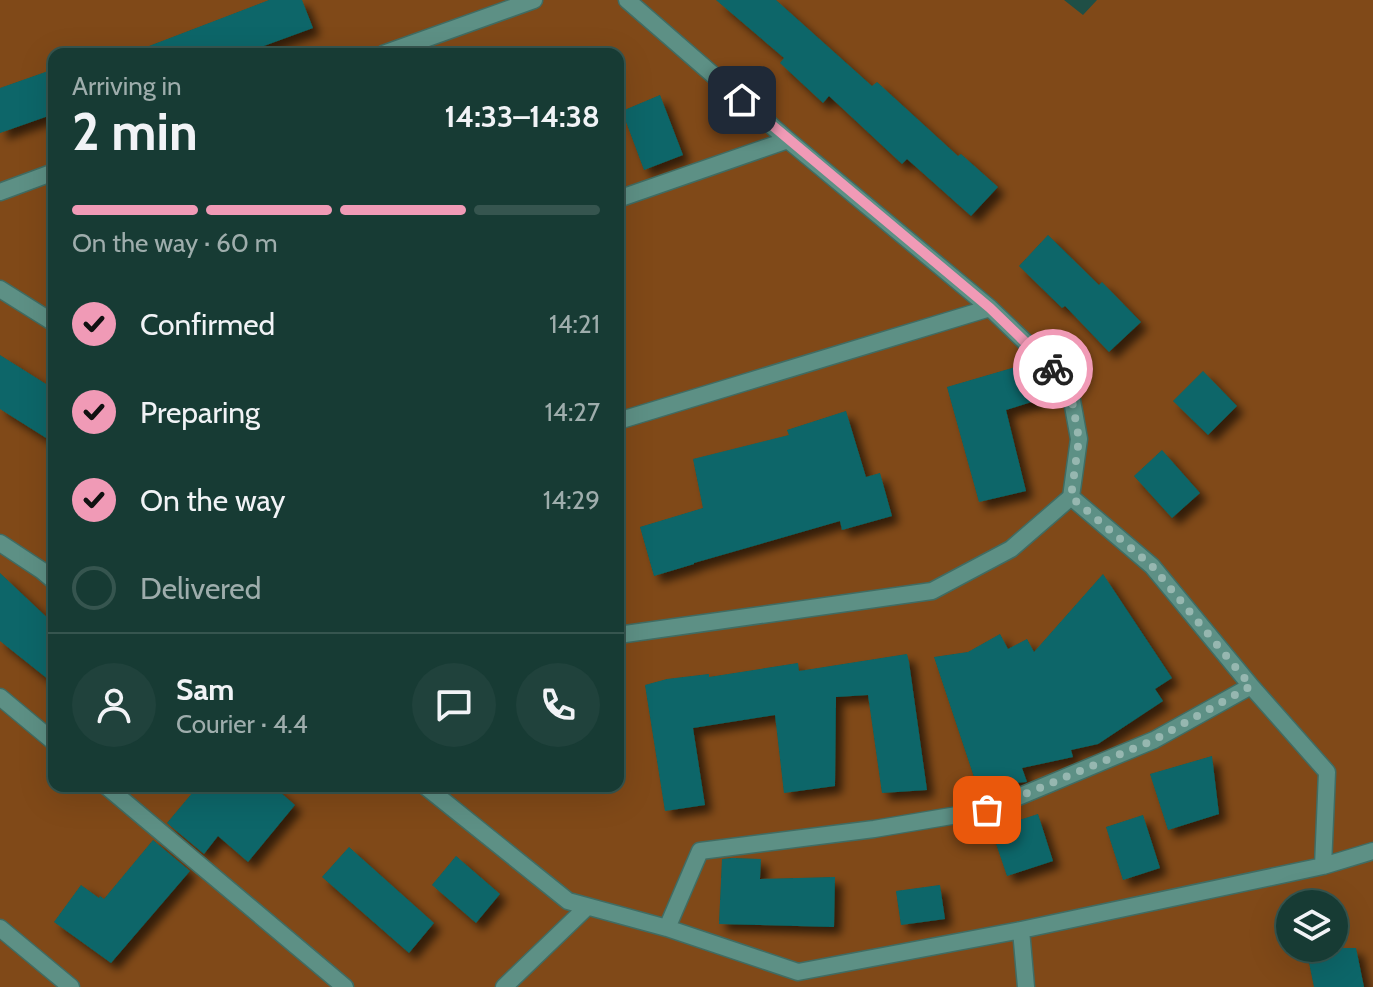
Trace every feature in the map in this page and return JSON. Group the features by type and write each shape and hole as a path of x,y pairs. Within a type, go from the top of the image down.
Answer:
{"lane":[{"path":"400,48 534,0"},
{"path":"624,634 932,591 1011,549 1071,497 1079,439 1069,384 990,308 788,140 627,0"},
{"path":"624,197 788,140"},
{"path":"0,192 48,174"},
{"path":"0,289 48,319"},
{"path":"624,419 990,308"},
{"path":"1071,497 1152,566 1327,772 1323,866"},
{"path":"0,543 48,576"},
{"path":"667,928 700,851 874,829 987,810 1154,740 1251,686"},
{"path":"0,697 48,737"},
{"path":"113,792 345,987"},
{"path":"432,792 568,901 667,928 798,972 1021,930 1323,866 1373,851"},
{"path":"504,987 587,907"},
{"path":"0,928 71,987"},
{"path":"1021,930 1026,987"}],"shaded area":[{"path":"0,0 1064,0 1083,15 1097,0 1373,0 1373,987 0,987"}],"building":[{"path":"269,0 302,0 313,28 258,48 144,48"},
{"path":"716,0 776,0 872,86 877,82 958,156 961,154 998,187 971,216 907,159 902,164 829,96 823,103 780,63 784,58"},
{"path":"48,71 48,116 0,133 0,88"},
{"path":"660,95 683,155 644,170 624,110"},
{"path":"1048,235 1099,285 1102,282 1141,322 1109,352 1065,306 1062,308 1019,266"},
{"path":"0,355 48,385 48,439 0,409"},
{"path":"1026,364 1038,400 1006,410 1026,491 979,502 947,387"},
{"path":"1203,371 1237,406 1208,435 1173,401"},
{"path":"846,411 866,477 880,473 892,516 842,530 840,521 654,576 640,527 703,508 693,459 789,435 787,430"},
{"path":"1162,450 1200,493 1172,518 1134,476"},
{"path":"0,573 48,618 48,679 0,641"},
{"path":"1103,574 1172,678 1155,689 1163,701 1098,744 1071,750 1073,757 1022,768 1027,782 977,786 934,657 968,652 1000,634 1008,649 1027,639 1034,652"},
{"path":"907,654 927,790 882,793 868,695 836,697 835,786 784,793 775,715 693,728 705,805 665,811 645,685 667,679 709,674 709,677 798,663 799,671"},
{"path":"1212,756 1219,814 1168,830 1150,774"},
{"path":"193,792 280,792 295,805 248,862 218,836 204,854 167,823"},
{"path":"1038,814 1053,861 1007,876 991,829"},
{"path":"1143,815 1160,868 1123,880 1106,827"},
{"path":"153,840 190,871 111,963 54,922 81,885 104,899"},
{"path":"349,847 434,923 409,953 322,877"},
{"path":"456,856 500,894 476,923 432,885"},
{"path":"722,859 761,859 760,879 835,877 834,927 719,924"},
{"path":"940,885 945,919 901,925 896,891"},
{"path":"1348,948 1356,948 1364,987 1314,987 1309,962 1348,962"}],"way so far":[{"path":"987,810 1154,740 1251,686 1152,566 1071,497 1079,439 1069,384 1053,369"}],"route":[{"path":"742,100 990,308 1053,369"}]}
